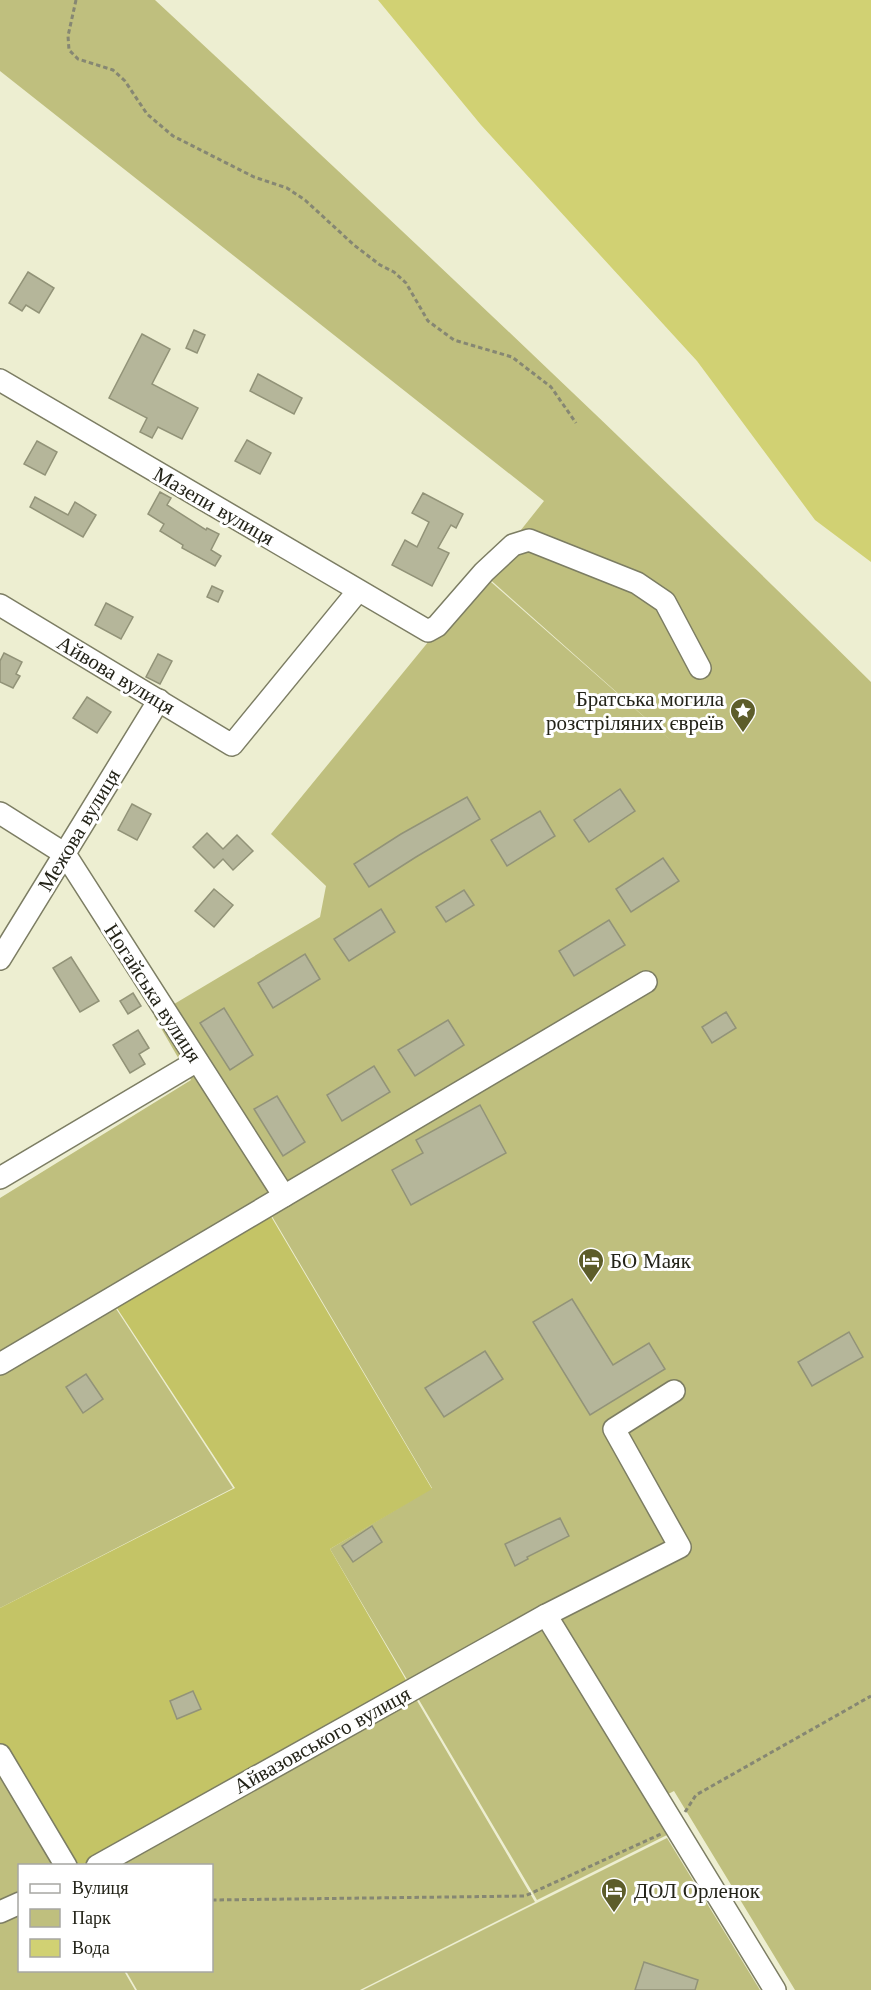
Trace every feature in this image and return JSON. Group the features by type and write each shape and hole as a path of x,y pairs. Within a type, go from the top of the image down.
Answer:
{"street":[{"name":"Мазепи вулиця","path":"0,380 428,632 437,626 484,572 513,545 529,540 637,582 665,602 700,668"},
{"name":"Айвова вулиця","path":"0,604 232,745 358,591"},
{"name":"Межова вулиця","path":"0,959 159,700"},
{"name":"Ногайська вулиця","path":"0,813 65,854 284,1196"},
{"path":"0,1364 646,982"},
{"path":"0,1178 197,1061"},
{"name":"Айвазовського вулиця","path":"101,1864 546,1615 680,1547 614,1429 674,1391"},
{"path":"546,1615 775,1990"},
{"path":"0,1755 65,1864"},
{"path":"0,1912 18,1904"}],"path":[{"path":"76,0 69,50 78,59 113,70 125,81 147,114 173,136 254,177 287,189 306,200 354,245 380,265 394,272 406,283 428,321 454,340 512,357 551,387 576,423"},
{"path":"213,1900 525,1896 676,1827 696,1795 871,1696"}],"green space":[{"name":"БО Маяк","path":"0,0 155,0 515,338 871,682 871,1990 795,1990 674,1791 651,1803 669,1834 537,1900 330,1549 432,1488 266,1206 109,1298 233,1488 0,1608 0,1198 191,1080 154,1016 320,917 326,886 271,834 483,575 676,745 485,575 544,501 0,71"},
{"path":"416,1699 535,1902 360,1990 137,1990 127,1972 213,1972 213,1864 121,1864"},
{"path":"0,1755 64,1864 18,1864 18,1891 0,1900"},
{"name":"ДОЛ Орленок","path":"667,1838 760,1990 363,1990"},
{"path":"18,1912 18,1972 125,1972 135,1990 0,1990 0,1920"}],"shaded area":[{"path":"266,1208 432,1489 330,1549 410,1687 84,1864 72,1864 0,1745 0,1608 235,1488 111,1299"}],"water":[{"path":"378,0 871,0 871,562 815,520 697,361 481,125"}],"building":[{"path":"28,272 54,288 39,313 26,305 22,311 9,303"},
{"path":"194,330 205,335 197,353 186,348"},
{"path":"142,334 170,349 152,384 198,408 182,439 158,427 152,438 140,432 147,418 109,398"},
{"path":"258,374 302,398 294,414 250,391"},
{"path":"247,440 271,453 260,474 235,461"},
{"path":"37,441 57,452 45,475 24,464"},
{"path":"160,492 171,498 167,505 206,530 207,528 219,534 211,550 221,556 215,566 182,548 183,545 160,531 164,524 148,514"},
{"path":"423,493 463,514 456,528 451,525 438,548 449,553 432,586 392,565 405,540 417,547 429,522 412,513"},
{"path":"35,497 68,515 75,502 96,515 83,537 30,507"},
{"path":"212,586 223,591 218,602 207,597"},
{"path":"106,603 133,617 121,639 95,625"},
{"path":"4,653 22,662 16,674 20,676 13,688 0,682 0,661"},
{"path":"158,654 172,661 160,684 146,677"},
{"path":"87,697 111,712 97,733 73,718"},
{"path":"620,789 635,811 589,842 574,820"},
{"path":"467,797 480,819 369,887 354,864 401,834"},
{"path":"132,804 151,814 137,840 118,830"},
{"path":"540,811 555,836 507,866 491,840"},
{"path":"207,833 223,849 237,835 253,851 233,870 223,859 214,868 193,847"},
{"path":"663,858 679,881 631,912 616,889"},
{"path":"214,889 233,905 214,927 195,911"},
{"path":"464,890 474,905 446,922 436,907"},
{"path":"381,909 395,932 349,961 334,939"},
{"path":"609,920 625,945 574,976 559,951"},
{"path":"305,954 320,979 273,1008 258,983"},
{"path":"71,957 99,1001 80,1012 53,968"},
{"path":"133,993 141,1006 128,1014 120,1001"},
{"path":"224,1008 253,1055 230,1070 200,1023"},
{"path":"726,1012 736,1028 712,1043 702,1027"},
{"path":"448,1020 464,1045 415,1076 398,1050"},
{"path":"138,1030 149,1048 139,1054 145,1064 130,1073 113,1045"},
{"path":"374,1066 390,1092 342,1121 327,1095"},
{"path":"277,1096 305,1142 283,1156 254,1109"},
{"path":"480,1105 506,1153 411,1205 392,1170 423,1153 416,1140"},
{"path":"572,1299 613,1365 649,1343 665,1369 590,1415 533,1322"},
{"path":"849,1332 863,1357 812,1386 798,1362"},
{"path":"485,1351 503,1379 444,1417 425,1388"},
{"path":"86,1374 103,1399 83,1413 66,1387"},
{"path":"560,1518 569,1536 527,1557 528,1559 515,1566 505,1544"},
{"path":"372,1526 382,1542 353,1562 342,1546"},
{"path":"193,1691 201,1709 177,1719 170,1701"},
{"path":"644,1962 698,1980 695,1990 635,1990"}],"place":[{"name":"Братська могила розстріляних євреїв","path":"743,734"},
{"name":"БО Маяк","path":"591,1284"},
{"name":"ДОЛ Орленок","path":"614,1914"}]}
